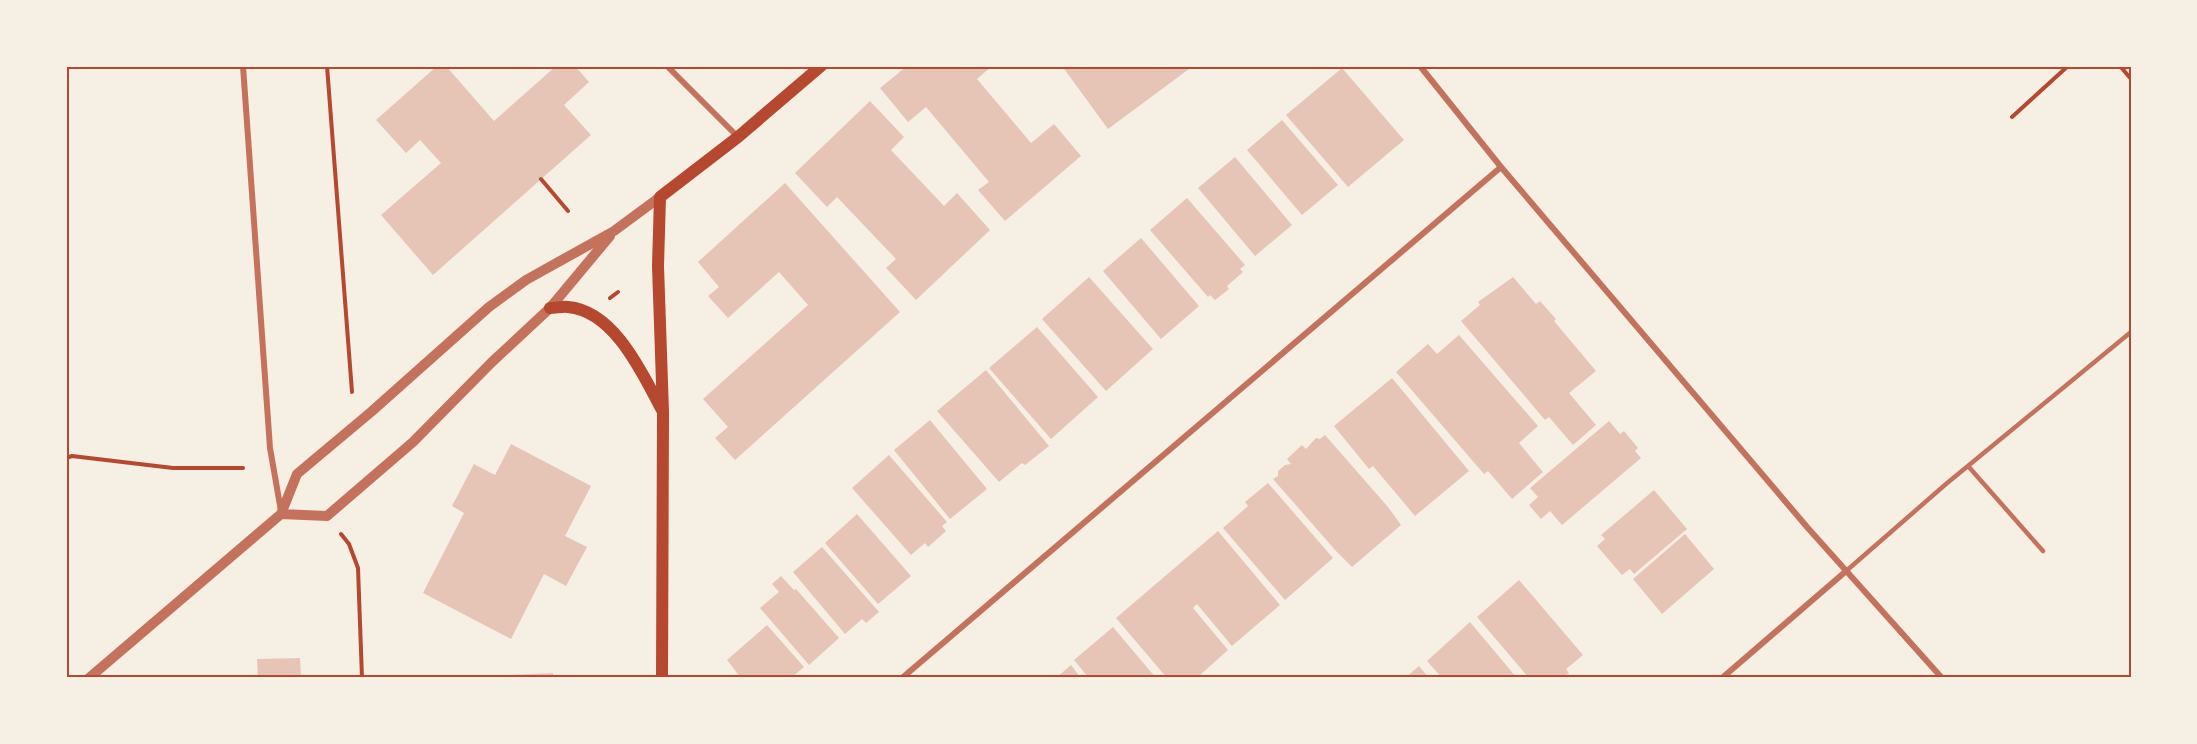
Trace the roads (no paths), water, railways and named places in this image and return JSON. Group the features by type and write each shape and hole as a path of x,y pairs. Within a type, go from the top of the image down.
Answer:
{"main road":[{"path":"662,678 663,412 658,267 660,197 738,137 821,66"},
{"path":"550,308 569,307 591,314 619,337 663,412"}],"street":[{"path":"243,66 270,448 281,513"},
{"path":"667,66 738,137"},
{"path":"1420,66 1500,167 1845,572 1942,678"},
{"path":"902,678 1500,167"},
{"path":"88,678 281,513 297,474 372,412 489,307 526,280 614,231 660,197"},
{"path":"281,513 327,516 413,442 492,362 550,308 614,231"},
{"path":"1722,678 1845,572"}],"lane":[{"path":"1845,572 1968,466 2131,332"},
{"path":"1968,466 2043,551"}]}
